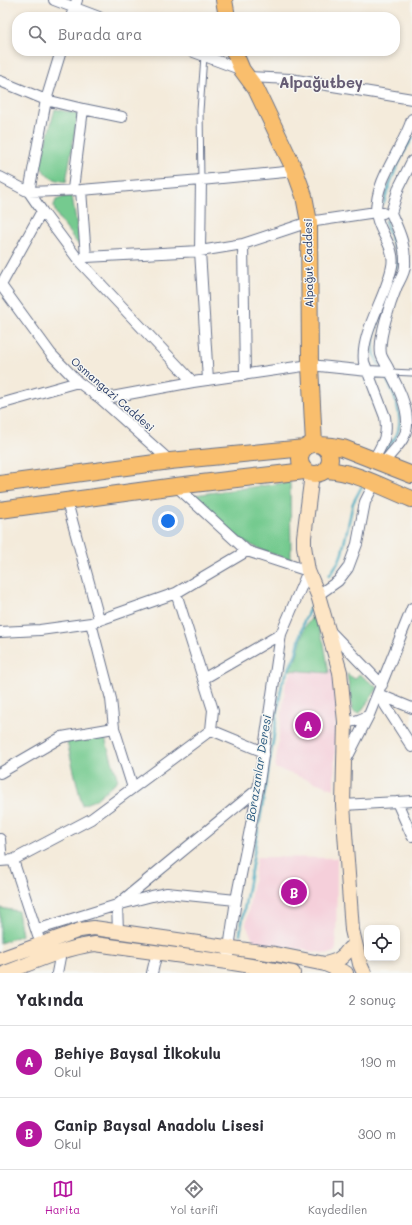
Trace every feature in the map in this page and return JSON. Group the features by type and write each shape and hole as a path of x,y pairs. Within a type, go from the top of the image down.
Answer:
{"main road":[{"path":"224,0 226,12"},
{"name":"Alpağut Caddesi","path":"237,56 295,171 304,196 309,222 310,365 313,446"},
{"path":"0,484 170,461 313,446 333,446 343,448 412,475"},
{"path":"313,446 324,448 329,456 328,466 314,472 300,465 299,460 300,455 313,446"},
{"path":"314,472 304,537 304,546 308,571 318,596 340,672 345,722 343,805 352,930 360,964 364,973"},
{"path":"0,510 176,486 314,472 346,472 412,499"},
{"path":"0,959 88,928 230,946 325,964 346,973"},
{"path":"350,973 349,949 352,930"},
{"path":"5,973 61,952 95,944 106,944 293,973"},
{"path":"325,964 341,959 349,949"}],"street":[{"path":"54,0 85,12"},
{"path":"30,192 46,100 59,56"},
{"path":"204,56 246,74 290,79 412,98"},
{"path":"0,81 46,100 122,117"},
{"path":"83,109 77,190 83,260"},
{"path":"379,461 386,435 386,416 364,362 363,354 364,346 390,276 393,258 386,239 376,220 376,212 378,194 382,183 389,166 406,137 412,119"},
{"path":"379,461 400,443 404,437 407,425 402,397 381,354 381,342 383,329 395,292 408,268 402,239 390,213 399,187 409,172 412,161"},
{"path":"30,192 77,190 295,171"},
{"path":"0,176 30,192 42,211 83,260 193,382"},
{"path":"201,180 200,250 208,380"},
{"path":"0,285 42,211"},
{"path":"83,260 200,250 243,244 309,222 376,212 390,213"},
{"path":"243,244 245,375"},
{"name":"Osmangazi Caddesi","path":"0,285 51,354 78,382 101,399 170,461"},
{"path":"101,399 193,382 310,365 368,372 390,372"},
{"path":"0,404 78,382"},
{"path":"318,596 338,580 348,568 357,544 365,502 374,484"},
{"path":"176,486 247,551 308,571 281,634 258,789 236,900 227,962"},
{"path":"67,502 95,621 111,699 114,728 133,788"},
{"path":"0,632 40,630 95,621 176,593 247,551"},
{"path":"0,838 1,861 12,860 91,819 210,730 214,710 176,593"},
{"path":"345,762 380,690 412,609"},
{"path":"328,628 380,690 412,747"},
{"path":"203,679 281,634"},
{"path":"380,690 412,708"},
{"path":"345,722 361,720 369,715"},
{"path":"0,773 62,737 114,728"},
{"path":"210,730 264,752"},
{"path":"117,905 258,789"},
{"path":"343,805 412,801"},
{"path":"397,802 412,836"},
{"path":"12,860 41,944"},
{"path":"36,930 117,905 168,893 236,900"},
{"path":"117,905 118,931"},
{"path":"57,973 61,952"},
{"path":"152,973 158,952"},
{"path":"274,971 275,954"}],"lane":[{"path":"201,180 200,111 204,56"},
{"path":"390,372 412,373"}],"shaded area":[{"path":"294,668 334,670 337,679 334,789 275,768 286,682"},
{"path":"257,857 337,858 336,949 334,952 329,954 254,942 246,925"}],"green space":[{"path":"55,109 78,114 66,182 50,177 45,173 40,165"},
{"path":"72,196 80,245 60,220 54,206 56,200"},
{"path":"290,482 291,559 262,550 237,537 221,524 194,495"},
{"path":"314,614 324,643 329,673 289,670 296,659 305,627"},
{"path":"347,674 355,679 359,674 378,688 359,714 353,711"},
{"path":"104,735 118,780 95,800 82,805 67,742"},
{"path":"0,908 18,911 22,935 0,943"}],"waterway":[{"name":"Borazanlar Deresi","path":"384,203 395,170 412,138"},
{"name":"Borazanlar Deresi","path":"385,221 396,252"},
{"name":"Borazanlar Deresi","path":"396,268 397,257"},
{"name":"Borazanlar Deresi","path":"379,365 373,347 375,330 388,294"},
{"name":"Borazanlar Deresi","path":"384,451 396,436 399,422 399,414 395,399 386,378"},
{"name":"Borazanlar Deresi","path":"329,576 339,561 342,553 353,503 362,486"},
{"name":"Borazanlar Deresi","path":"240,934 282,683 296,654 304,621 310,608"}],"place":[{"name":"Behiye Baysal İlkokulu","path":"308,725"},
{"name":"Canip Baysal Anadolu Lisesi","path":"294,892"}],"district":[{"name":"Alpağutbey","path":"321,82"}]}
